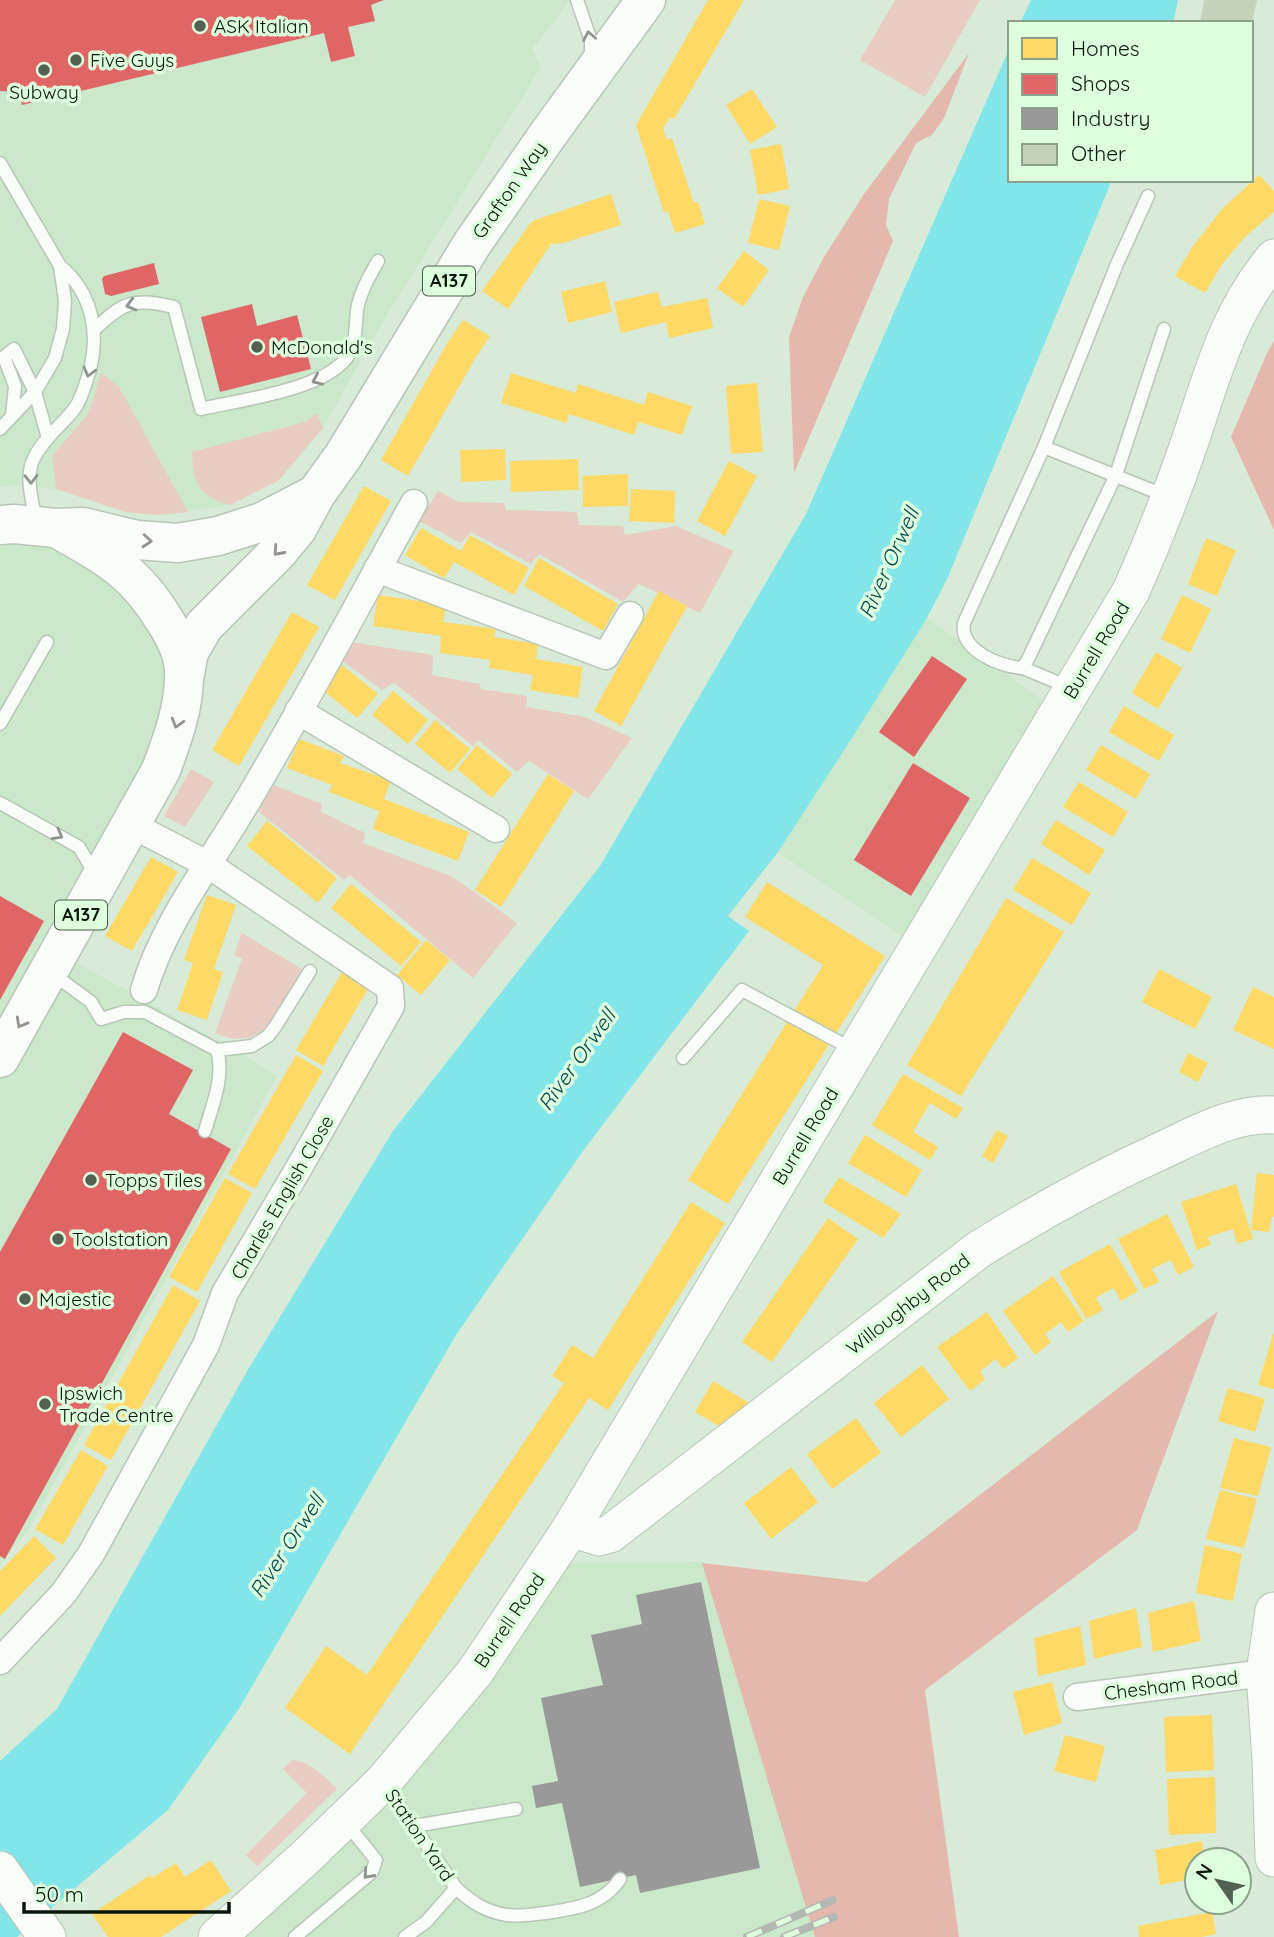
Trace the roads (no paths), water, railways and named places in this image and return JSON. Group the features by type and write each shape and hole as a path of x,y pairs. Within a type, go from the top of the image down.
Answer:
{"main road":[{"name":"Grafton Way","path":"185,674 189,652 204,626 297,529 316,494 345,455 472,244 646,0"},
{"name":"Burrell Road","path":"218,1937 383,1782 475,1672 571,1528 1131,592 1170,498 1228,328 1246,296 1274,258"},
{"name":"Grafton Way","path":"31,526 83,527 137,540 178,543 218,536 262,522 316,494"},
{"name":"A137","path":"0,1058 161,771 179,719 185,674 175,636 148,594 105,556 31,526"},
{"name":"Willoughby Road","path":"571,1528 599,1537 611,1535 978,1250 1040,1211 1120,1169 1219,1124 1274,1115"},
{"path":"1274,1611 1265,1673 1273,1761 1274,1858"},
{"path":"0,1870 46,1936"}],"street":[{"path":"144,990 164,936 209,865 414,503"},
{"path":"377,569 606,656 630,615"},
{"path":"298,710 496,830"},
{"name":"Charles English Close","path":"0,1661 62,1594 91,1554 206,1345 229,1286 391,1006 390,988 209,865 130,824"},
{"name":"Chesham Road","path":"1077,1697 1265,1673"}],"lane":[{"path":"577,0 591,41 592,73"},
{"path":"0,163 60,266 74,277 95,329 92,360 83,395 33,459 29,475 31,526"},
{"path":"1073,689 988,657 966,642 962,631 1044,447 1117,264 1148,196"},
{"path":"95,329 115,310 131,303 154,302 174,307 201,408 304,385 339,368 347,359 353,347 363,288 378,261"},
{"path":"0,429 35,392 55,358 63,329 65,301 60,266"},
{"path":"1023,668 1116,475 1164,329"},
{"path":"12,416 15,386 4,357 14,349 35,392 48,438"},
{"path":"1044,447 1170,498"},
{"path":"0,724 47,642"},
{"path":"0,803 79,847 99,883"},
{"path":"50,972 91,1002 101,1019 124,1012 150,1013 217,1050 252,1046 268,1035 310,971"},
{"path":"682,1059 742,990 856,1051"},
{"path":"205,1131 218,1085 220,1058 217,1050"},
{"name":"Station Yard","path":"383,1782 456,1888 468,1900 482,1908 508,1916 561,1911 593,1903 613,1891 620,1879"},
{"path":"414,1826 516,1809"},
{"path":"295,1937 375,1867 376,1860 344,1821"},
{"name":"Station Yard","path":"405,1937 426,1922 456,1888"}],"water":[{"path":"1031,0 1178,0 1173,21 1021,21"},
{"name":"River Orwell","path":"1008,52 1008,182 1111,182 948,577 927,618 778,852 728,916 749,931 583,1151 456,1335 240,1707 168,1810 17,1937 0,1937 0,1761 57,1709 246,1373 393,1131 600,866 806,514"}],"railway":[{"path":"747,1937 833,1900"},
{"path":"784,1937 834,1917"}],"place":[{"name":"ASK Italian","path":"200,26"},
{"name":"Five Guys","path":"76,60"},
{"name":"Subway","path":"44,70"},
{"name":"McDonald's","path":"257,347"},
{"name":"Topps Tiles","path":"91,1180"},
{"name":"Toolstation","path":"58,1239"},
{"name":"Majestic","path":"25,1299"},
{"name":"Ipswich Trade Centre","path":"45,1404"}]}
